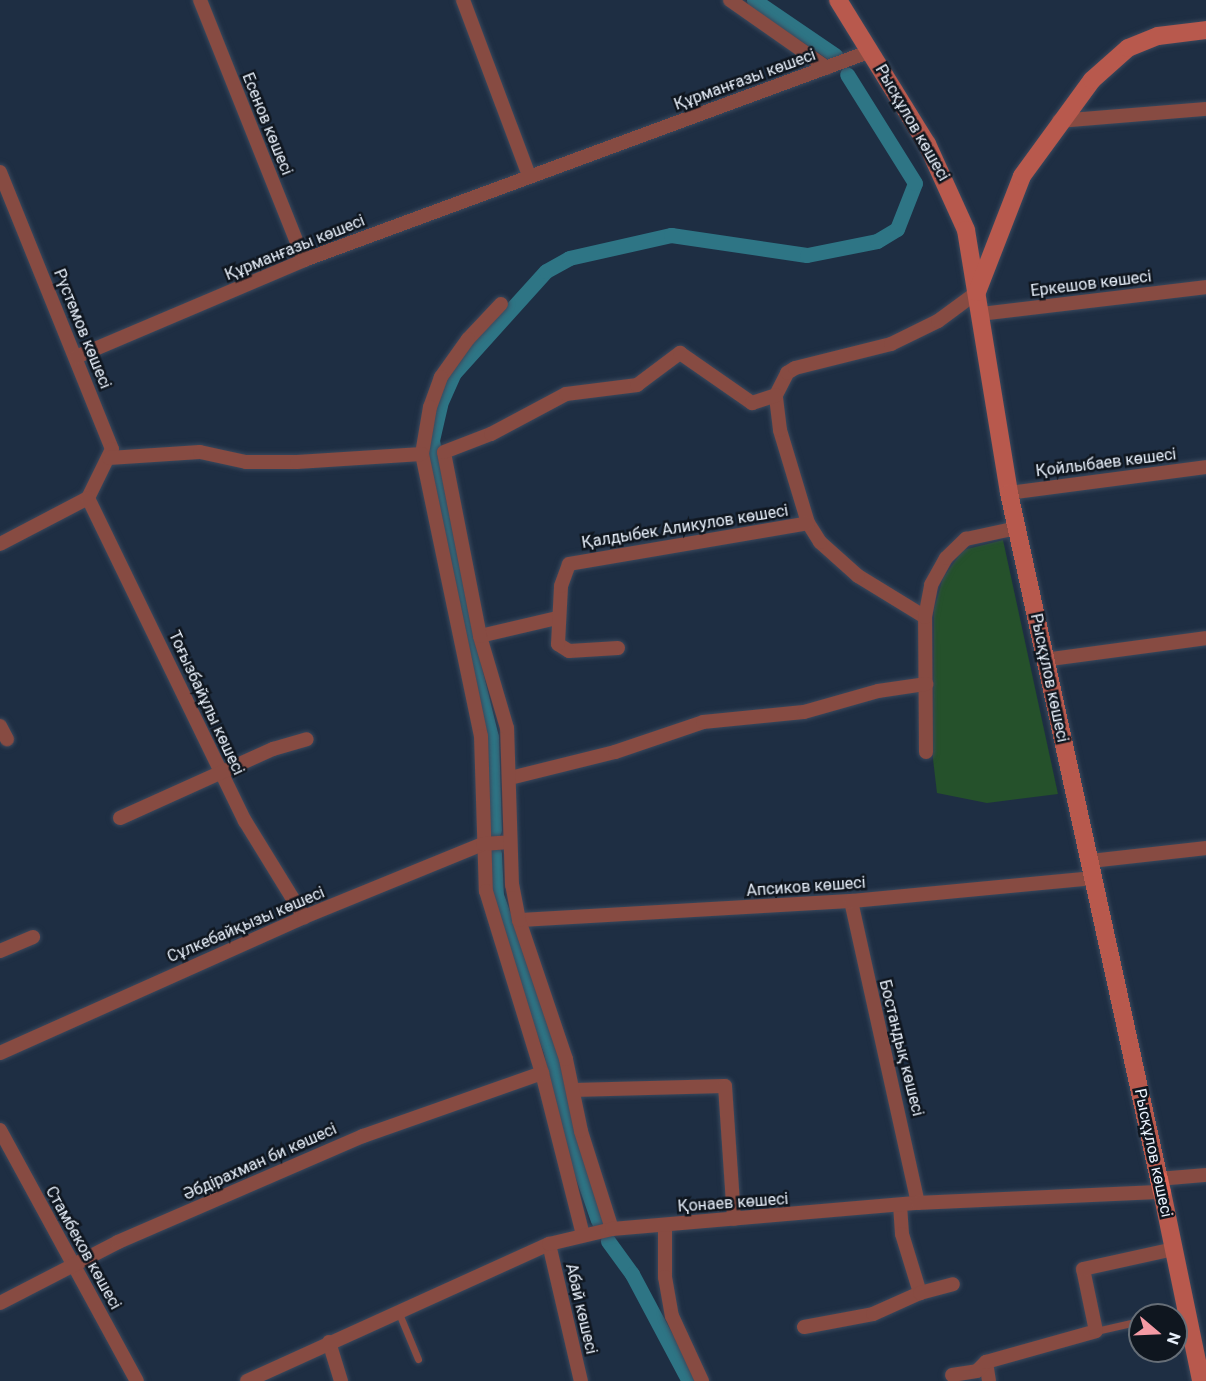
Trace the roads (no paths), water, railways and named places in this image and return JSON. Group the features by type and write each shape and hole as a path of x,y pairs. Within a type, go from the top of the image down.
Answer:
{"main road":[{"name":"Рысқұлов көшесі","path":"838,0 871,51 949,189 966,230 1009,492 1044,660 1093,869 1201,1381"},
{"path":"976,293 1022,176 1059,121 1092,80 1128,48 1158,36 1206,30"}],"street":[{"name":"Есенов көшесі","path":"200,0 304,260"},
{"path":"463,0 530,177"},
{"path":"730,0 826,68"},
{"name":"Құрманғазы көшесі","path":"76,357 304,260 871,51"},
{"path":"1059,121 1206,109"},
{"name":"Рүстемов көшесі","path":"0,172 110,440 109,458"},
{"name":"Еркешов көшесі","path":"980,314 1206,287"},
{"path":"612,1229 566,1059 519,921 512,885 507,728 480,636 444,452 491,434 566,394 637,385 680,353 752,403 776,395 787,374 795,368 891,344 938,321 976,293"},
{"path":"501,303 468,339 441,377 430,407 422,454 481,736 486,891 542,1073 583,1235"},
{"name":"Қалдыбек Аликулов көшесі","path":"776,395 780,430 808,524 820,542 858,576 925,616"},
{"path":"0,544 88,498 109,458 200,452 246,462 297,462 422,454"},
{"name":"Қойлыбаев көшесі","path":"1009,492 1206,467"},
{"name":"Тоғызбайұлы көшесі","path":"88,498 245,821 304,917"},
{"name":"Қалдыбек Аликулов көшесі","path":"618,648 561,649 556,638 557,618 564,573 572,562 808,524"},
{"path":"926,752 925,616 931,585 957,547 977,535 1017,528"},
{"path":"480,636 557,618"},
{"path":"1044,660 1206,638"},
{"path":"510,778 615,752 703,722 793,714 926,684"},
{"path":"0,726 7,739"},
{"path":"120,818 273,749 307,739"},
{"name":"Сұлкебайқызы көшесі","path":"0,1053 304,917 483,844 510,842"},
{"name":"Апсиков көшесі","path":"519,921 851,901 1093,869 1206,848"},
{"name":"Бостандық көшесі","path":"851,901 918,1203"},
{"path":"0,951 33,937"},
{"name":"Әбдірахман би көшесі","path":"0,1303 74,1264 363,1136 542,1073"},
{"path":"573,1090 725,1086 734,1219"},
{"name":"Стамбеков көшесі","path":"0,1130 137,1381"},
{"name":"Қонаев көшесі","path":"247,1381 329,1341 549,1244 583,1235 612,1229 665,1224 1160,1186 1206,1175"},
{"path":"900,1205 902,1234 920,1293"},
{"path":"665,1224 665,1277 672,1316 702,1381"},
{"name":"Абай көшесі","path":"549,1244 581,1381"},
{"path":"952,1375 970,1377 986,1362 1096,1331 1083,1269 1174,1250"},
{"path":"804,1327 873,1314 920,1293 953,1284"},
{"path":"329,1341 341,1381"},
{"path":"986,1362 989,1381"}],"lane":[{"path":"398,1311 418,1359"},
{"path":"1096,1331 1128,1324"}],"waterway":[{"path":"754,0 835,55"},
{"path":"494,830 491,737 466,635 432,440 440,404 454,373 546,271 569,258 671,235 807,255 877,241 897,229 915,183 847,74"},
{"path":"494,853 496,895 551,1052 568,1134 598,1220"},
{"path":"608,1241 632,1274 689,1381"}]}
